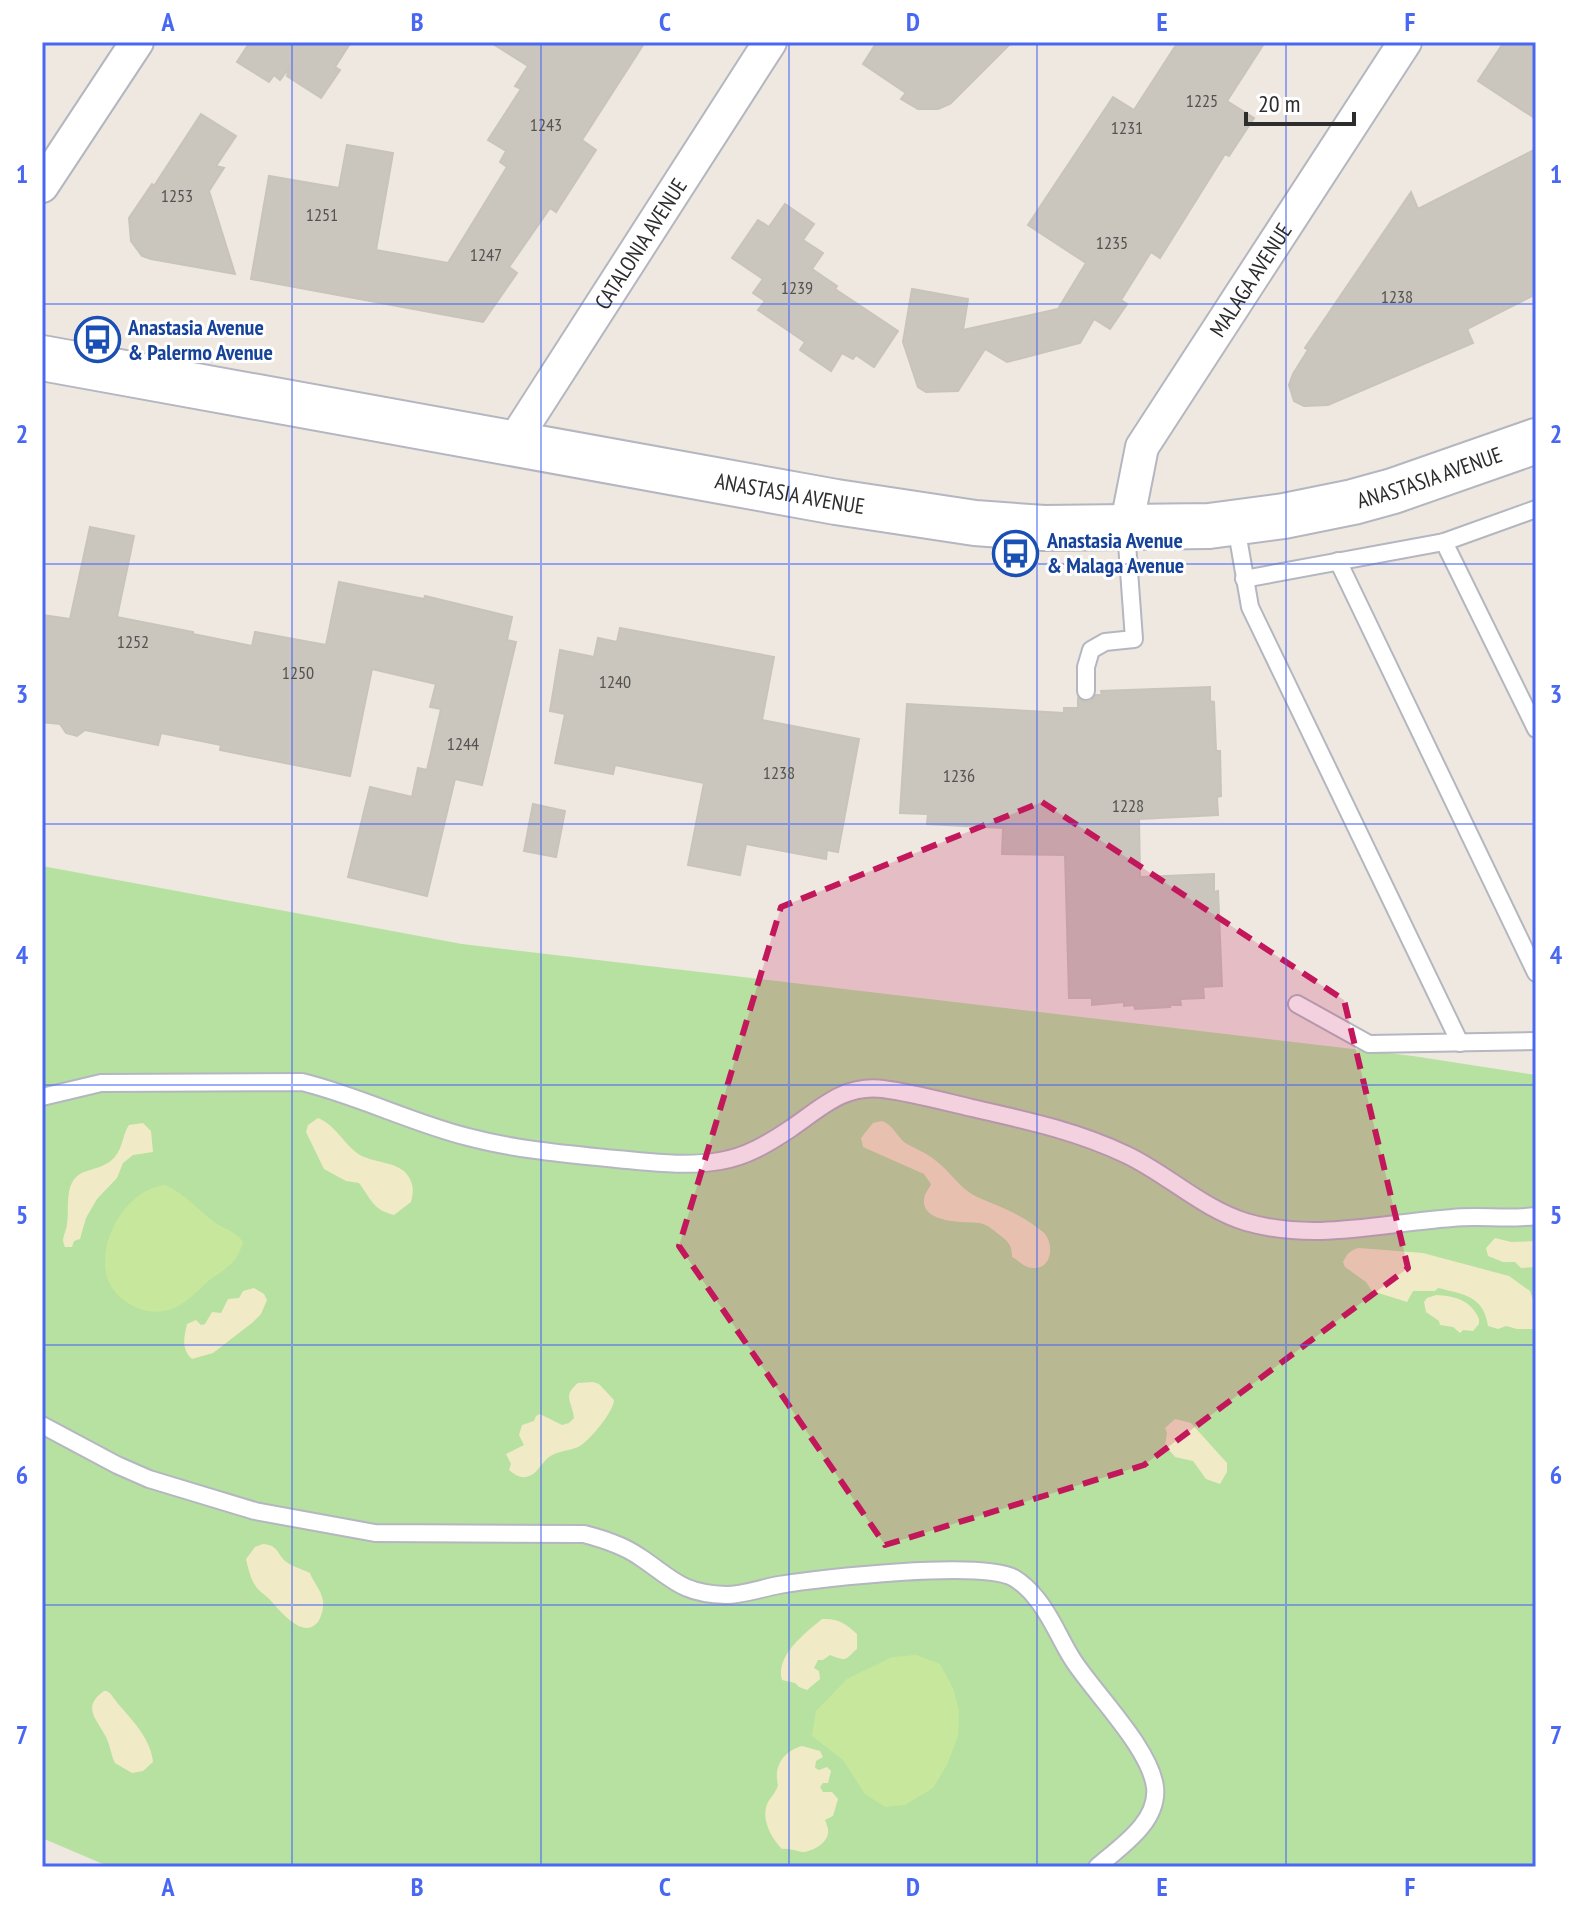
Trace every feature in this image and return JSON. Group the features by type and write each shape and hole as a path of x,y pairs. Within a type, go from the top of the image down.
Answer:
{"street":[{"path":"42,186 137,42"},
{"name":"CATALONIA AVENUE","path":"512,444 770,42"},
{"name":"MALAGA AVENUE","path":"1126,528 1142,447 1405,42"},
{"name":"ANASTASIA AVENUE","path":"42,358 905,513 1015,526 1126,528 1235,523 1353,502 1427,481 1536,441"}],"lane":[{"path":"1244,579 1444,542 1536,509"},
{"path":"1235,523 1250,607 1460,1043"},
{"path":"1086,691 1086,667 1091,650 1105,642 1134,639 1126,528"},
{"path":"1444,542 1536,729"},
{"path":"1338,561 1536,973"},
{"path":"1297,1004 1369,1044 1536,1041"},
{"path":"42,1097 101,1083 302,1082 334,1090 467,1137 568,1154 686,1165 724,1160 760,1148 824,1103 848,1091 879,1088 924,1096 1085,1136 1129,1156 1242,1221 1279,1230 1325,1232 1464,1217 1510,1220 1536,1216"},
{"path":"42,1425 149,1479 255,1511 375,1533 584,1534 607,1540 639,1556 670,1581 698,1592 729,1595 843,1576 946,1571 987,1571 1013,1577 1035,1596 1091,1687 1120,1722 1147,1763 1155,1788 1151,1810 1136,1834 1097,1867"}],"highlighted area":[{"path":"1042,802 1344,1000 1408,1268 1144,1465 885,1545 679,1246 781,907"}],"green space":[{"path":"42,866 462,944 1413,1056 1536,1075 1536,1867 110,1867 42,1838"},
{"path":"165,1185 243,1242 232,1263 189,1298 174,1308 153,1312 132,1306 115,1292 106,1273 105,1259 112,1230 128,1205 139,1195"},
{"path":"916,1655 940,1664 953,1688 959,1710 958,1736 947,1765 933,1788 905,1805 885,1807 865,1794 843,1760 812,1736 816,1711 847,1679 892,1657"}],"sand":[{"path":"318,1118 330,1125 360,1155 406,1173 413,1187 411,1202 394,1215 387,1213 373,1203 359,1183 346,1181 324,1169 306,1132 308,1125"},
{"path":"882,1121 904,1142 946,1169 971,1194 1020,1216 1043,1232 1050,1249 1044,1265 1033,1268 1022,1264 1012,1257 1006,1240 985,1225 943,1220 928,1211 924,1204 925,1195 931,1184 924,1174 863,1147 861,1138 873,1123"},
{"path":"143,1123 151,1131 153,1152 133,1155 123,1163 117,1178 97,1199 86,1218 80,1239 74,1241 72,1247 65,1247 63,1238 70,1186 79,1175 111,1161 120,1149 129,1125"},
{"path":"1495,1238 1511,1242 1536,1241 1536,1267 1521,1268 1515,1262 1503,1262 1488,1256 1486,1248"},
{"path":"1359,1248 1423,1253 1509,1276 1530,1291 1536,1308 1536,1329 1488,1326 1477,1302 1438,1288 1435,1291 1413,1291 1407,1302 1372,1291 1343,1262 1349,1253"},
{"path":"254,1288 267,1300 261,1314 213,1353 192,1359 185,1347 187,1324 196,1320 201,1325 205,1324 212,1312 221,1313 228,1299 239,1298 243,1291"},
{"path":"1436,1295 1467,1303 1476,1313 1479,1324 1473,1331 1463,1330 1460,1333 1453,1327 1440,1325 1426,1312 1424,1302"},
{"path":"593,1382 614,1400 606,1418 588,1439 578,1447 549,1457 530,1476 519,1476 509,1470 511,1464 506,1454 524,1445 519,1435 522,1425 534,1421 540,1414 562,1425 569,1423 574,1418 570,1392 578,1383"},
{"path":"1175,1419 1191,1423 1227,1463 1227,1472 1220,1484 1206,1479 1193,1461 1175,1457 1165,1445 1165,1428"},
{"path":"263,1544 274,1547 289,1564 310,1573 321,1593 323,1604 316,1624 304,1628 298,1626 255,1585 246,1559 255,1547"},
{"path":"822,1619 837,1621 853,1630 857,1634 857,1649 845,1659 830,1655 818,1660 814,1668 819,1671 820,1679 807,1690 782,1680 781,1671 787,1654"},
{"path":"104,1691 111,1694 145,1739 153,1762 143,1771 132,1773 115,1763 92,1708 93,1702"},
{"path":"802,1746 820,1751 823,1757 816,1761 815,1768 827,1767 831,1771 828,1783 820,1787 823,1792 832,1792 838,1799 833,1816 825,1820 828,1831 825,1841 814,1849 802,1852 782,1849 771,1834 765,1815 768,1802 778,1785 777,1772 781,1760"}],"building":[{"path":"250,42 351,42 335,67 340,70 321,98 287,76 289,68 280,80 274,75 269,82 237,62"},
{"path":"490,42 645,42 582,140 596,150 556,212 550,208 509,267 517,273 483,322 251,279 269,176 339,188 347,145 393,153 376,250 448,263 507,167 500,162 506,151 488,140 521,89 515,86 528,66"},
{"path":"877,42 1012,42 950,104 938,109 918,109 901,99 906,93 863,64"},
{"path":"1178,42 1265,42 1227,101 1254,118 1229,156 1225,154 1160,258 1151,252 1121,300 1127,304 1110,329 1094,319 1080,343 1007,362 985,349 958,391 926,392 918,387 903,342 912,289 968,299 963,330 1058,309 1086,263 1028,225 1113,97 1134,110"},
{"path":"1504,42 1536,42 1536,119 1478,81"},
{"path":"201,114 236,136 216,166 224,168 209,191 235,274 151,259 142,256 131,241 129,218"},
{"path":"1536,149 1536,294 1467,329 1473,343 1328,405 1304,406 1294,401 1289,385 1308,350 1305,348 1411,192 1418,209"},
{"path":"785,204 814,224 803,240 823,253 812,269 837,286 835,289 898,331 874,367 856,355 853,359 842,353 831,371 800,350 805,342 758,310 765,301 753,293 763,279 732,258 758,220 769,227"},
{"path":"90,527 134,536 117,617 193,634 252,646 255,632 326,645 339,582 424,599 425,596 512,617 507,640 516,642 482,785 455,779 427,896 348,877 370,787 412,797 418,768 427,770 441,709 430,707 436,684 372,669 350,776 220,750 221,745 161,733 158,745 85,730 77,736 66,733 60,724 42,722 42,615 70,619"},
{"path":"620,628 774,657 762,720 859,739 838,852 827,850 826,859 746,844 740,875 688,865 704,783 615,765 613,774 555,763 565,714 550,711 560,650 594,657 598,638 617,642"},
{"path":"1210,687 1210,701 1214,702 1216,751 1220,751 1221,796 1217,797 1218,815 1139,819 1140,877 1214,874 1214,892 1218,891 1222,986 1203,987 1204,998 1180,999 1181,1005 1170,1007 1135,1009 1134,1005 1124,1006 1124,1002 1092,1005 1092,998 1069,998 1065,855 1002,854 1003,828 927,824 928,814 900,813 907,704 1064,713 1064,708 1078,708 1078,698 1091,701 1096,695 1102,695 1101,691"},
{"path":"533,804 565,811 556,857 524,851"}],"place":[{"name":"Anastasia Avenue & Palermo Avenue","path":"97,340"},
{"name":"Anastasia Avenue & Malaga Avenue","path":"1016,553"}]}
